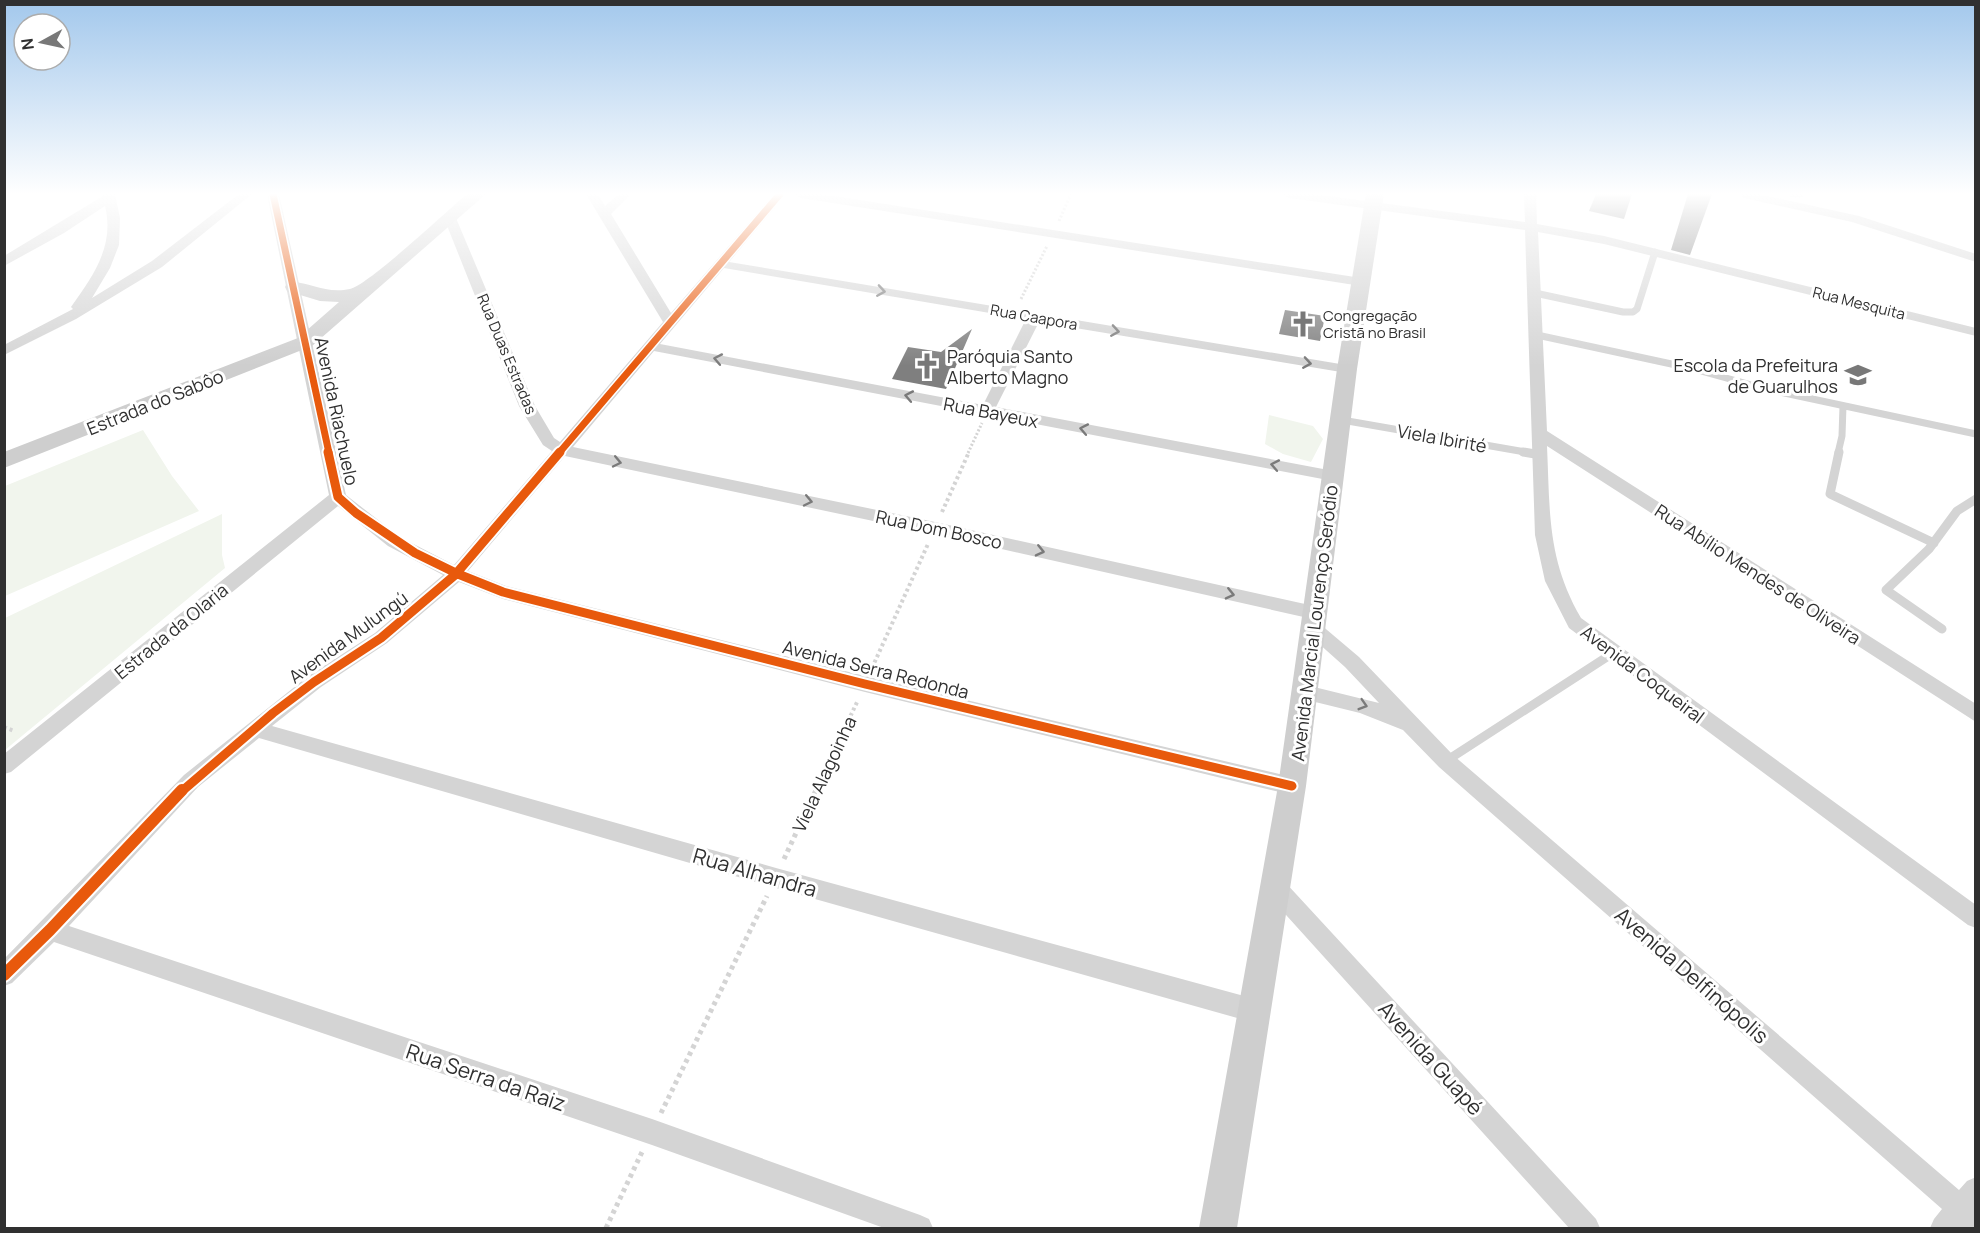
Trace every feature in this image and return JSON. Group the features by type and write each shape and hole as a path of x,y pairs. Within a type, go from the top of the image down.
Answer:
{"main road":[{"name":"Estrada do Sabôo","path":"4,461 305,342 411,252"},
{"name":"Avenida Marcial Lourenço Seródio","path":"1218,1228 1292,786 1316,621 1347,369 1366,252"},
{"path":"294,287 326,298 344,297 365,291"}],"street":[{"path":"4,262 22,252"},
{"path":"71,316 98,281 110,252"},
{"path":"4,351 71,316 157,264 173,252"},
{"name":"Avenida Riachuelo","path":"286,252 338,496 374,529 454,575"},
{"name":"Rua Duas Estradas","path":"464,252 527,406 548,441 560,450"},
{"path":"627,252 669,321"},
{"name":"Avenida Mulungú","path":"4,975 50,930 191,781 314,682 381,638 454,575 731,252"},
{"path":"1170,252 1361,282"},
{"name":"Avenida Coqueiral","path":"1534,252 1547,566 1555,588 1575,623 1976,918"},
{"name":"Rua Mesquita","path":"1655,252 1976,332"},
{"path":"1956,252 1976,258"},
{"name":"Rua Caapora","path":"720,264 1347,369"},
{"path":"987,411 1034,317"},
{"name":"Rua Bayeux","path":"650,346 1333,476"},
{"name":"Rua Abílio Mendes de Oliveira","path":"1540,434 1976,714"},
{"name":"Rua Dom Bosco","path":"560,450 935,528 1316,621"},
{"name":"Estrada da Olaria","path":"4,766 338,496"},
{"name":"Avenida Serra Redonda","path":"454,575 503,592 865,684 1292,786"},
{"name":"Avenida Delfinópolis","path":"1316,621 1446,761 1970,1207"},
{"name":"Avenida Delfinópolis","path":"1306,693 1378,710 1410,724"},
{"name":"Rua Alhandra","path":"256,729 776,878 1256,1011"},
{"name":"Avenida Guapé","path":"1276,888 1587,1228"},
{"name":"Rua Serra da Raiz","path":"50,930 652,1132 920,1228"},
{"path":"1943,1228 1970,1207"}],"lane":[{"path":"1535,293 1623,312 1633,312 1637,309 1655,252"},
{"path":"1537,335 1690,368 1766,389 1976,434"},
{"path":"1843,406 1842,436 1830,494 1934,543"},
{"name":"Viela Ibirité","path":"1342,420 1541,455"},
{"path":"1942,629 1886,590 1934,543 1955,514 1969,500 1976,499"},
{"path":"1446,761 1613,653"}],"path":[{"path":"1014,313 1045,252"}],"shaded area":[{"path":"1269,415 1313,426 1323,439 1311,462 1283,454 1265,444"},
{"path":"143,430 172,476 199,511 5,596 5,486"},
{"path":"222,514 222,555 225,568 5,750 5,618"}],"building":[{"path":"1677,252 1691,252 1690,255"},
{"name":"Congregação Cristã no Brasil","path":"1285,310 1325,316 1320,341 1279,334"},
{"name":"Paróquia Santo Alberto Magno","path":"972,329 946,389 892,379 908,347 941,352"}],"cycle path":[{"path":"285,252 338,497 375,528 415,553 503,592 865,684 1292,786"},
{"path":"4,975 50,930 191,781 314,682 381,638 455,575 731,252"}],"place":[{"name":"Congregação Cristã no Brasil","path":"1303,324"},
{"name":"Paróquia Santo Alberto Magno","path":"927,366"},
{"name":"Escola da Prefeitura de Guarulhos","path":"1858,375"}]}
